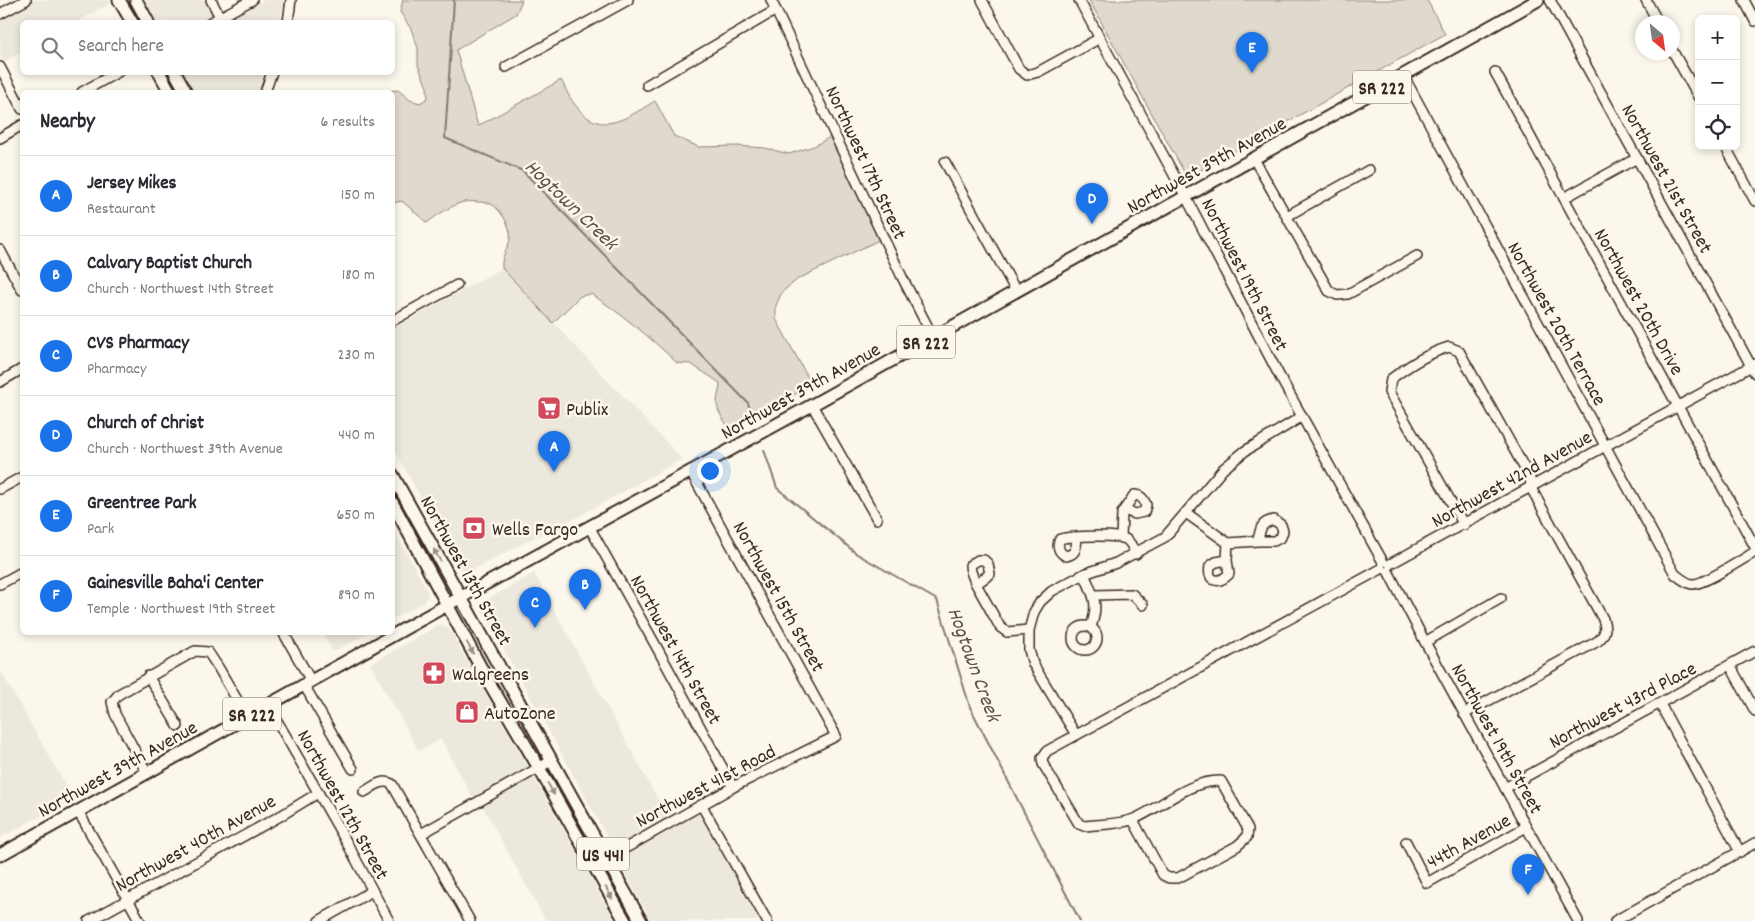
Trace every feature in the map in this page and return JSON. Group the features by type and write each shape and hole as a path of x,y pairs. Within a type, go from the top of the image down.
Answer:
{"main road":[{"path":"119,0 131,20"},
{"path":"136,0 147,20"},
{"name":"Northwest 39th Avenue","path":"395,634 933,338 1538,0"},
{"path":"161,75 169,90"},
{"path":"177,75 185,90"},
{"name":"Northwest 13th Street","path":"395,479 641,921"},
{"name":"Northwest 13th Street","path":"395,508 490,686 539,768 625,921"},
{"name":"Northwest 39th Avenue","path":"0,855 393,635"}],"street":[{"path":"0,14 26,0"},
{"path":"211,0 220,17"},
{"path":"215,20 252,0"},
{"path":"288,20 291,0"},
{"path":"506,66 628,0"},
{"name":"Northwest 17th Street","path":"771,0 902,277 933,338"},
{"path":"982,0 1019,69 1027,75 1038,72 1100,38"},
{"name":"Northwest 19th Street","path":"1079,0 1186,197 1301,417 1578,921"},
{"name":"Northwest 21st Street","path":"1550,0 1754,368"},
{"path":"1646,0 1654,15"},
{"path":"1744,0 1755,21"},
{"path":"647,85 776,10"},
{"path":"1678,60 1695,91"},
{"path":"0,67 20,105"},
{"name":"Northwest 20th Drive","path":"1494,72 1755,547"},
{"path":"86,90 113,75"},
{"path":"266,90 271,75"},
{"name":"Northwest 20th Terrace","path":"1403,76 1675,574 1694,584 1711,578 1755,552"},
{"path":"0,138 20,126"},
{"path":"1727,150 1755,201"},
{"path":"1564,198 1637,158"},
{"path":"1254,159 1329,290 1337,295 1348,294 1417,256"},
{"path":"945,162 1016,291"},
{"path":"1287,216 1369,170"},
{"path":"0,250 20,286"},
{"path":"395,319 457,285"},
{"path":"1464,525 1388,392 1391,379 1423,359 1449,347 1458,352 1530,478 1531,488 1603,619 1605,626 1605,633 1602,638 1464,714"},
{"name":"Northwest 42nd Avenue","path":"1132,820 1084,826 1079,824 1043,764 1042,758 1047,750 1464,525 1678,406 1754,368"},
{"path":"0,382 20,370"},
{"path":"812,405 877,518"},
{"path":"1076,735 1033,664 1029,650 1028,630 1034,612 1040,602 1052,591 1084,574 1136,554 1166,537 1223,469 1245,451 1301,417"},
{"name":"Northwest 15th Street","path":"691,472 828,720 836,736 834,737"},
{"path":"0,489 20,478"},
{"path":"1121,538 1124,510"},
{"path":"1186,514 1228,543 1258,541"},
{"name":"Northwest 14th Street","path":"590,528 733,788"},
{"path":"1077,537 1121,538 1127,540 1136,554"},
{"path":"1227,560 1228,543"},
{"path":"0,584 20,573"},
{"path":"1084,574 1094,595 1095,616 1091,628"},
{"path":"976,584 1000,627 1006,632 1028,630"},
{"path":"1094,595 1132,594 1143,605"},
{"path":"1424,642 1502,598"},
{"path":"284,635 307,683 353,769"},
{"path":"147,773 115,714 112,702 119,694 148,676 195,651 208,652 246,717"},
{"name":"Northwest 43rd Place","path":"1505,788 1755,651"},
{"path":"1730,665 1755,711"},
{"path":"148,676 178,726"},
{"path":"1660,704 1740,852"},
{"name":"Northwest 12th Street","path":"268,705 348,843 389,921"},
{"name":"Northwest 41st Road","path":"594,866 733,788 834,737"},
{"path":"422,834 551,761"},
{"path":"1221,780 1248,829 1247,836 1237,846 1178,878 1169,878 1163,875 1132,820 1194,787 1208,781 1221,780"},
{"path":"364,792 383,782 388,781 392,784 470,921"},
{"name":"Northwest 40th Avenue","path":"89,921 318,793"},
{"path":"702,806 767,921"},
{"path":"78,811 140,921"},
{"name":"44th Avenue","path":"1406,842 1427,883 1526,827"},
{"path":"1615,921 1755,843"},
{"path":"319,921 372,891"}],"shaded area":[{"path":"8,0 109,0 111,3 80,20 20,20 20,52 4,62 0,55 0,7 9,2"},
{"path":"145,0 210,0 221,20 156,20"},
{"path":"264,0 286,0 280,20 226,20"},
{"path":"403,0 522,0 516,14 456,50 478,126 561,80 575,104 586,116 596,121 605,123 615,122 655,101 674,136 699,147 737,146 765,148 789,154 814,146 830,137 879,240 798,279 782,292 776,305 776,319 812,385 730,429 717,406 720,383 691,364 677,363 636,327 591,294 580,296 553,323 502,268 503,258 510,241 510,232 503,216 491,204 460,203 434,217 427,223 402,201 395,203 395,90 398,90 410,100 420,103 428,98 427,87 418,65 418,48 411,29 400,12"},
{"path":"1089,0 1427,0 1445,34 1194,174 1184,172"},
{"path":"186,75 263,75 259,90 194,90"},
{"path":"502,268 682,459 574,519 531,539 467,573 462,573 395,451 395,327"},
{"path":"395,531 427,590 428,594 424,602 395,618"},
{"path":"534,573 668,818 700,815 759,921 651,921 618,861 614,849 479,604"},
{"path":"443,625 449,629 615,921 546,921 483,807 473,798 441,739 419,751 370,664 437,626"},
{"path":"324,635 364,635 333,652"},
{"path":"0,670 73,798 0,838"}],"waterway":[{"name":"Hogtown Creek","path":"454,0 445,138 523,171 748,403 753,418"},
{"name":"Hogtown Creek","path":"764,450 777,488 857,554 937,600 970,707 1080,921"}],"place":[{"name":"Greentree Park","path":"1252,73"},
{"name":"Church of Christ","path":"1092,224"},
{"name":"Publix","path":"549,408"},
{"name":"Jersey Mikes","path":"554,472"},
{"name":"Wells Fargo","path":"474,528"},
{"name":"Calvary Baptist Church","path":"585,610"},
{"name":"CVS Pharmacy","path":"535,628"},
{"name":"Walgreens","path":"434,673"},
{"name":"AutoZone","path":"467,712"},
{"name":"Gainesville Baha'i Center","path":"1528,895"}]}
